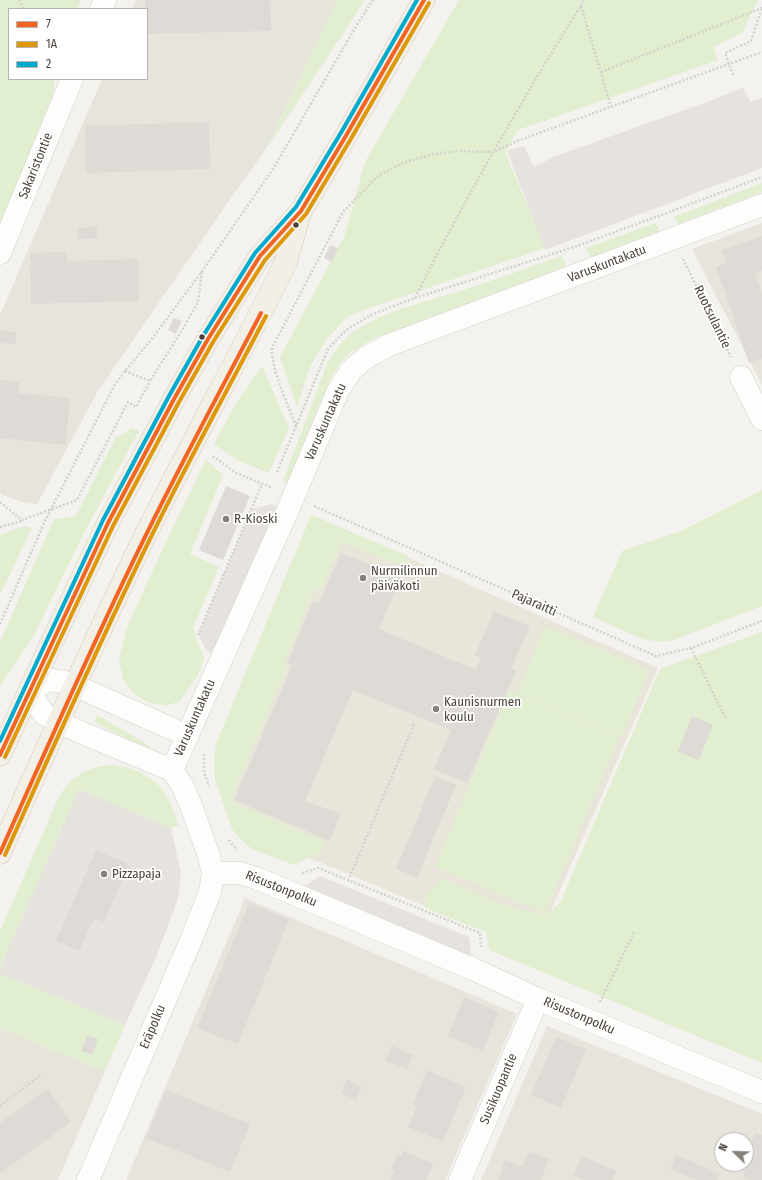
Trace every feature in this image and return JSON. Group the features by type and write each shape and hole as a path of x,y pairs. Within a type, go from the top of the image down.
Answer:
{"main road":[{"path":"0,755 108,523 174,399 208,339 260,256 301,211 424,0"},
{"path":"0,853 74,685 145,536 286,262 301,211"}],"street":[{"name":"Sakaristontie","path":"0,253 72,80"},
{"name":"Varuskuntakatu","path":"172,770 287,512 338,391 351,370 367,357 389,345 762,205"},
{"path":"741,377 762,419"},
{"path":"188,736 65,682 51,680 31,688 37,704 44,714 87,735 172,770 182,785 190,803 208,853 213,873"},
{"name":"Risustonpolku","path":"213,873 240,873 256,878 466,966 538,999 762,1092"},
{"name":"Eräpolku","path":"88,1180 191,940 210,892 213,873"},
{"name":"Susikuopantie","path":"460,1180 538,999"}],"path":[{"path":"0,624 44,523 114,386 124,371 151,340 203,270 274,169 372,0"},
{"path":"415,298 439,251 494,152 543,66 584,0"},
{"path":"581,6 611,107"},
{"path":"601,72 762,8"},
{"path":"733,75 725,52 751,41 762,8"},
{"path":"296,426 277,374 272,356 272,348 343,212 378,176 400,164 433,154 460,151 494,152 517,141 762,52"},
{"path":"277,474 328,349 346,330 373,314 415,298 574,247 762,177"},
{"name":"Ruotsulantie","path":"664,214 673,239 741,377"},
{"path":"0,527 77,500 128,402 136,407 198,302 203,270"},
{"path":"124,371 150,381"},
{"path":"213,456 236,473 262,484 271,487 274,480"},
{"path":"198,635 262,484"},
{"path":"0,502 22,520"},
{"name":"Pajaraitti","path":"310,504 656,656 691,648 762,620"},
{"path":"691,648 726,719"},
{"path":"348,881 414,724"},
{"path":"204,753 204,772 211,792"},
{"path":"226,833 236,850 242,853"},
{"path":"298,874 318,868 480,933 481,952"},
{"path":"598,1006 635,930"},
{"path":"0,1106 42,1074"}],"shaded area":[{"path":"136,0 337,0 266,149 98,391 37,504 22,502 3,495 0,492 0,315 102,80 148,80 148,8 132,8"},
{"path":"743,87 750,102 762,98 762,168 545,250 507,151 524,146 534,167 553,157 718,98"},
{"path":"762,223 762,385 692,249"},
{"path":"272,504 287,512 221,659 207,651 198,635 252,509"},
{"name":"Kaunisnurmen koulu","path":"314,516 658,668 533,951 240,829 216,751"},
{"path":"79,789 171,828 181,873 178,899 157,955 125,1025 0,974 0,967"},
{"path":"320,876 469,937 473,969 294,894"},
{"path":"245,898 517,1014 445,1180 126,1180"},
{"path":"547,1026 762,1114 762,1180 481,1180"},
{"path":"0,1028 105,1071 58,1180 0,1180"}],"green space":[{"path":"0,0 81,0 77,8 8,8 8,80 54,80 54,91 0,227"},
{"path":"337,0 364,0 266,149"},
{"path":"459,0 758,0 742,33 713,47 718,60 518,130 505,152 545,248 372,307 347,317 326,340 310,367 297,407 280,357 344,237 365,162"},
{"path":"762,183 762,192 678,224 674,217"},
{"path":"656,223 659,232 591,258 586,248"},
{"path":"562,256 567,268 372,339 350,353 341,362 330,379 288,483 283,481 327,364 337,348 350,334 371,321 392,312 476,286"},
{"path":"262,366 289,428 269,473 239,461 214,444 235,405"},
{"path":"131,428 139,431 85,531 34,635 0,687 0,642 54,519 76,516 116,437 127,432"},
{"path":"206,459 223,475 190,554 219,567 193,628 204,659 198,675 180,701 166,706 148,702 134,694 123,679 119,660 127,627"},
{"path":"762,490 762,606 674,640 661,642 642,639 593,617 622,551 681,531"},
{"path":"311,515 408,556 404,567 342,542 321,590 315,587 284,663 288,664 230,801 325,842 321,851 294,865 252,849 240,839 232,829 215,780 214,760 216,744"},
{"path":"24,526 32,528 0,595 0,535"},
{"path":"545,626 649,670 622,737 517,693"},
{"path":"762,632 762,1063 489,950 486,932 425,908 426,892 443,879 503,905 544,915 560,903 660,669"},
{"path":"509,691 619,737 545,913 435,867"},
{"path":"97,715 150,746 148,750 94,722"},
{"path":"112,765 134,770 153,780 166,795 179,825 171,828 79,789 0,967 0,931 59,796 67,785 84,772 95,768"},
{"path":"0,974 125,1025 105,1071 0,1028"}],"building":[{"path":"145,0 270,0 271,31 148,34 148,8 145,8"},
{"path":"209,122 210,169 86,173 85,126"},
{"path":"97,227 97,238 78,239 78,228"},
{"path":"762,236 762,271 755,274 762,293 762,359 749,363 716,267 726,263 722,250"},
{"path":"330,245 338,248 332,262 324,258"},
{"path":"67,252 67,261 138,259 139,301 31,304 30,253"},
{"path":"174,318 182,321 176,334 168,330"},
{"path":"0,331 16,332 16,344 0,343"},
{"path":"0,380 20,382 19,393 70,398 66,445 0,438"},
{"name":"R-Kioski","path":"226,486 250,496 223,560 199,550"},
{"path":"341,553 401,577 379,629 476,670 481,658 475,655 494,611 530,626 511,669 516,671 467,783 434,769 451,730 353,690 305,801 341,814 330,841 234,800 292,665 287,663 313,601 319,603"},
{"path":"692,716 713,725 699,760 678,752"},
{"path":"435,776 456,785 417,878 396,869"},
{"path":"96,850 129,864 104,922 94,918 79,951 56,941"},
{"path":"249,903 289,919 238,1044 197,1028"},
{"path":"464,997 499,1012 483,1051 448,1036"},
{"path":"87,1035 98,1039 92,1055 81,1051"},
{"path":"556,1037 586,1049 561,1108 531,1095"},
{"path":"392,1046 413,1055 407,1069 385,1060"},
{"path":"427,1070 466,1087 443,1142 408,1127 417,1106 413,1104"},
{"path":"347,1080 362,1087 356,1100 341,1093"},
{"path":"48,1089 71,1122 0,1173 0,1123"},
{"path":"166,1090 250,1124 230,1172 146,1138"},
{"path":"755,1133 762,1135 762,1180 749,1180 743,1177 744,1172 754,1172"},
{"path":"403,1151 433,1164 427,1180 391,1180 395,1171 391,1169 397,1154 402,1156"},
{"path":"529,1152 549,1159 541,1180 498,1180 505,1160 523,1167"},
{"path":"676,1155 719,1173 717,1180 697,1180 671,1169"},
{"path":"582,1156 616,1171 612,1180 583,1180 573,1176"}],"transit line":[{"name":"2","path":"0,741 103,520 169,396 203,336 255,253 296,207 342,131 417,0"},
{"name":"7","path":"0,755 108,523 174,399 208,339 260,256 301,211 424,0"},
{"name":"1A","path":"5,757 113,526 179,402 213,342 265,260 306,214 429,3"},
{"name":"7","path":"0,853 70,695 125,578 172,482 261,313"},
{"name":"1A","path":"5,855 93,658 130,580 192,456 266,316"}],"place":[{"name":"R-Kioski","path":"226,519"},
{"name":"Nurmilinnun päiväkoti","path":"363,578"},
{"name":"Kaunisnurmen koulu","path":"436,709"},
{"name":"Pizzapaja","path":"104,874"}]}
